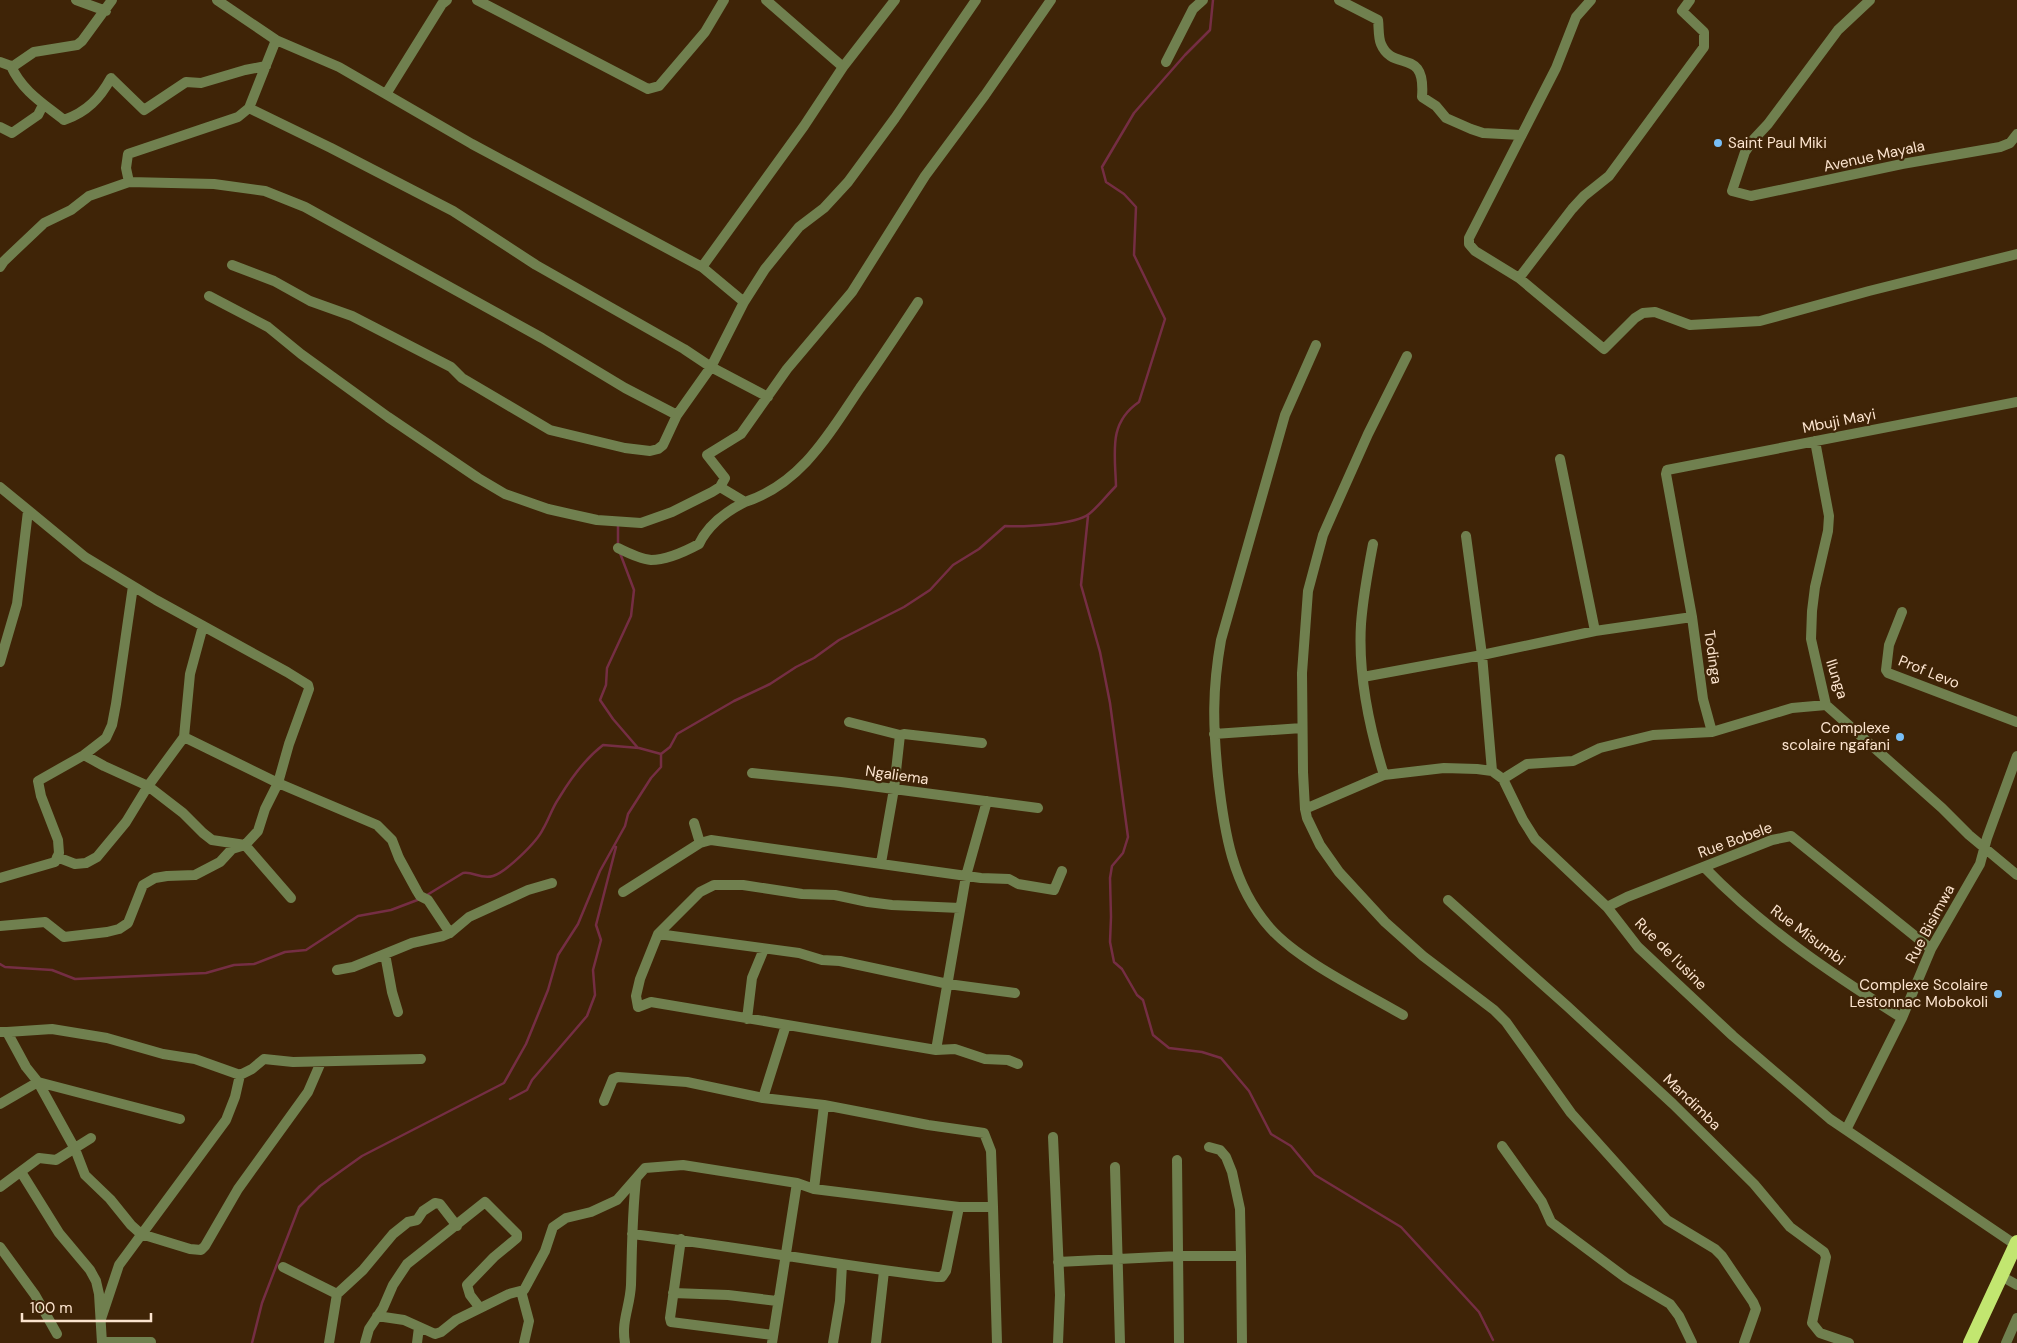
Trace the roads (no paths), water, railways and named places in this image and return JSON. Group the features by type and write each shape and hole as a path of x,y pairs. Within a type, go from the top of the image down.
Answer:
{"highway":[{"path":"1970,1343 2016,1244"}],"street":[{"path":"76,0 106,11"},
{"path":"10,66 34,52 77,45 106,11 112,0"},
{"path":"217,0 276,40 339,67 472,144 702,267 744,302"},
{"path":"386,94 442,4 448,0"},
{"path":"477,0 648,89 659,86 705,32 724,0"},
{"path":"766,0 843,67"},
{"path":"702,267 804,126 843,67 896,0"},
{"path":"232,264 274,281 310,301 352,316 451,367 462,378 550,430 591,441 650,451 658,449 663,445 677,416 711,367 744,302 765,269 799,227 824,208 848,182 895,118 976,0"},
{"path":"209,296 268,327 388,417 505,494 548,509 597,520 633,524 641,523 672,512 720,486 726,478 707,455 741,434 787,369 852,292 925,176 985,95 1051,0"},
{"path":"1166,62 1194,9 1203,0"},
{"path":"1339,0 1378,20 1381,44 1393,58 1408,61 1419,71 1423,81 1422,97 1436,106 1446,118 1483,133 1521,135"},
{"path":"1591,0 1576,17 1556,68 1469,238 1468,244 1475,251 1519,278 1604,349 1635,318 1643,313 1654,312 1690,325 1760,321 1869,291 2017,254"},
{"path":"1519,278 1584,196 1609,176 1704,47 1704,32 1682,11 1690,0"},
{"name":"Avenue Mayala","path":"1870,0 1838,30 1768,124 1753,140 1746,152 1732,191 1751,196 1902,164 2000,147 2010,143 2017,134"},
{"path":"128,182 126,168 128,154 238,117 249,108 276,40"},
{"path":"0,62 10,66 16,77 43,105 64,120 83,112 96,101 111,78 144,110 186,82 201,83 266,66"},
{"path":"0,127 12,132 38,115 43,105"},
{"path":"249,108 453,211 536,265 684,349 711,367 768,397"},
{"path":"0,267 10,254 44,223 71,210 89,196 128,182 214,184 265,191 305,207 542,338 624,388 677,416"},
{"path":"618,548 651,560 679,553 699,544 704,533 715,525 723,514 745,502 758,498 790,478 819,449 918,302"},
{"path":"1316,345 1285,416 1221,640 1215,674 1214,734 1223,823 1236,874 1251,902 1270,929 1296,951 1403,1015"},
{"path":"1407,356 1368,434 1323,535 1308,591 1302,673 1302,772 1307,818 1339,872 1385,922 1423,956 1494,1010 1506,1022 1571,1112 1667,1220 1722,1256 1756,1309 1744,1343"},
{"name":"Mbuji Mayi","path":"1667,470 2017,402"},
{"name":"Ilunga","path":"1815,441 1829,516 1828,532 1815,587 1811,640 1826,705 1984,848 2017,875"},
{"path":"1560,459 1595,632"},
{"name":"Todinga","path":"1667,470 1666,474 1692,618 1704,699 1712,732"},
{"path":"0,486 85,557 308,685 309,689 289,744 278,783 265,809 258,831 245,845 232,849 220,862 194,875 155,878 143,885 128,923 120,929 64,937 45,922 0,926"},
{"path":"720,486 745,502"},
{"path":"0,662 16,604 28,511"},
{"path":"1305,808 1384,775 1444,768 1492,771 1482,655 1466,536"},
{"path":"1373,544 1361,624 1360,654 1370,724 1384,775"},
{"path":"0,878 55,862 59,853 58,840 41,796 38,781 84,755 106,738 112,725 133,586"},
{"name":"Prof Levo","path":"1902,612 1889,645 1886,670 1888,673 2017,722"},
{"path":"1363,677 1595,632 1692,618"},
{"path":"57,857 75,864 86,863 97,857 134,810 148,786 184,737 190,674 203,626"},
{"path":"1503,779 1527,764 1573,761 1600,748 1653,735 1712,732 1792,708 1826,705"},
{"path":"849,722 900,735 982,743"},
{"path":"1214,734 1302,728"},
{"path":"880,863 894,789 900,735"},
{"path":"184,737 278,783 377,825 392,840 399,858 420,896 428,900 450,933"},
{"path":"84,755 148,786 183,813 203,834 212,840 245,845 291,898"},
{"name":"Rue Bisimwa","path":"1846,1130 1902,1018 1931,949 1980,864 2017,756"},
{"name":"Rue de l'usine","path":"1492,771 1503,779 1523,820 1535,839 1606,907 1638,947 1726,1030 1830,1119 2016,1244"},
{"name":"Ngaliema","path":"752,773 1038,808"},
{"path":"936,1050 966,876 987,801"},
{"path":"694,823 700,843"},
{"name":"Rue Bobele","path":"1606,907 1627,896 1772,840 1791,836 1931,949"},
{"path":"623,892 700,843 711,840 966,876 1009,879 1018,884 1054,890 1062,871"},
{"name":"Rue Misumbi","path":"1704,867 1729,893 1771,927 1825,968 1902,1018"},
{"path":"337,970 353,967 412,943 443,936 450,933 469,917 528,890 552,883"},
{"path":"960,908 892,905 835,895 802,894 742,884 714,885 700,892 658,934 640,979 636,996 638,1007 651,1002 936,1050 955,1049 985,1059 1008,1060 1018,1064"},
{"name":"Mandimba","path":"1448,900 1673,1104 1754,1184 1790,1227 1824,1252 1826,1257 1812,1323 1820,1333 1849,1343"},
{"path":"658,934 798,954 948,984 1015,993"},
{"path":"747,1019 752,978 764,950"},
{"path":"385,954 398,1012"},
{"path":"763,1098 786,1025"},
{"path":"321,1062 305,1098 238,1189 205,1246 201,1250 190,1249 141,1234 131,1225 110,1199 85,1175 74,1149 38,1082 3,1032 52,1029 108,1038 163,1054 195,1059 240,1075 252,1069 264,1059 293,1062 421,1059"},
{"path":"101,1318 119,1265 226,1120 236,1097 240,1075"},
{"path":"604,1101 613,1079 618,1077 687,1082 763,1098 824,1105 984,1133 991,1151 997,1343"},
{"path":"0,1104 38,1082 180,1119"},
{"path":"814,1189 824,1105"},
{"path":"1053,1137 1060,1295 1058,1343"},
{"path":"0,1187 39,1158 56,1160 91,1138"},
{"path":"1502,1146 1542,1202 1551,1222 1626,1278 1670,1304 1679,1316 1692,1343"},
{"path":"1210,1147 1220,1150 1226,1157 1232,1172 1240,1209 1242,1343"},
{"path":"1177,1160 1179,1343"},
{"path":"377,1316 396,1317 435,1334 441,1332 456,1320 480,1308 509,1294 524,1290 534,1273 553,1227 566,1218 591,1212 610,1204 623,1194 645,1168 675,1164 797,1183 814,1189 959,1207 993,1207"},
{"path":"1114,1167 1120,1343"},
{"path":"21,1172 59,1233 90,1270 96,1281 99,1294 102,1342 151,1342"},
{"path":"625,1343 623,1322 631,1287 636,1179"},
{"path":"681,1240 673,1293 671,1322 772,1339 797,1183"},
{"path":"365,1343 369,1329 392,1285 407,1264 485,1202 517,1234 517,1238 494,1257 467,1285 470,1295 480,1308"},
{"path":"330,1343 337,1294 363,1270 393,1234 408,1222 417,1220 423,1211 435,1203 440,1204 457,1226"},
{"path":"632,1234 784,1257 937,1277 945,1274 959,1207"},
{"path":"0,1246 35,1295 57,1334"},
{"path":"1058,1262 1179,1256 1241,1256"},
{"path":"833,1343 840,1301 842,1264"},
{"path":"283,1267 337,1294"},
{"path":"876,1343 884,1271"},
{"path":"2001,1276 2017,1285"},
{"path":"521,1291 529,1321 524,1343"},
{"path":"673,1293 728,1295 777,1301"},
{"path":"2006,1343 2017,1318"},
{"path":"416,1343 419,1326"}],"waterway":[{"path":"661,754 670,747 677,734 734,701 770,684 814,658 839,640 904,607 930,590 953,565 979,549 1005,526 1061,523 1082,518 1093,511 1116,486 1115,450 1118,429 1122,419 1139,402 1165,319 1134,255 1136,207 1124,194 1106,182 1102,167 1134,113 1185,55 1210,30 1213,0"},
{"path":"1088,516 1081,585 1100,652 1110,703 1128,837 1123,853 1112,866 1110,878 1110,942 1114,962 1122,969 1137,995 1143,1000 1153,1035 1169,1048 1202,1052 1221,1058 1249,1091 1271,1134 1291,1146 1315,1175 1401,1227 1479,1312 1493,1340"},
{"path":"618,524 618,546"},
{"path":"620,553 634,590 631,616 607,668 606,685 600,700 613,719 638,748"},
{"path":"427,895 463,873 489,877 499,873 513,863 540,835 573,776 590,756 603,745 639,748 661,754"},
{"path":"252,1343 262,1303 299,1207 320,1186 362,1156 504,1083 526,1044 548,990 558,955 578,924 600,871 625,826 628,814 651,778 661,767 661,754"},
{"path":"510,1099 527,1090 532,1080 587,1016 595,995 593,970 601,940 596,925 616,847"},
{"path":"0,964 5,967 52,970 75,979 206,973 234,965 254,964 285,952 306,950 358,916 391,910 420,899"}],"place":[{"name":"Saint Paul Miki","path":"1718,143"},
{"name":"Complexe scolaire ngafani","path":"1900,737"},
{"name":"Complexe Scolaire Lestonnac Mobokoli","path":"1998,994"}]}
